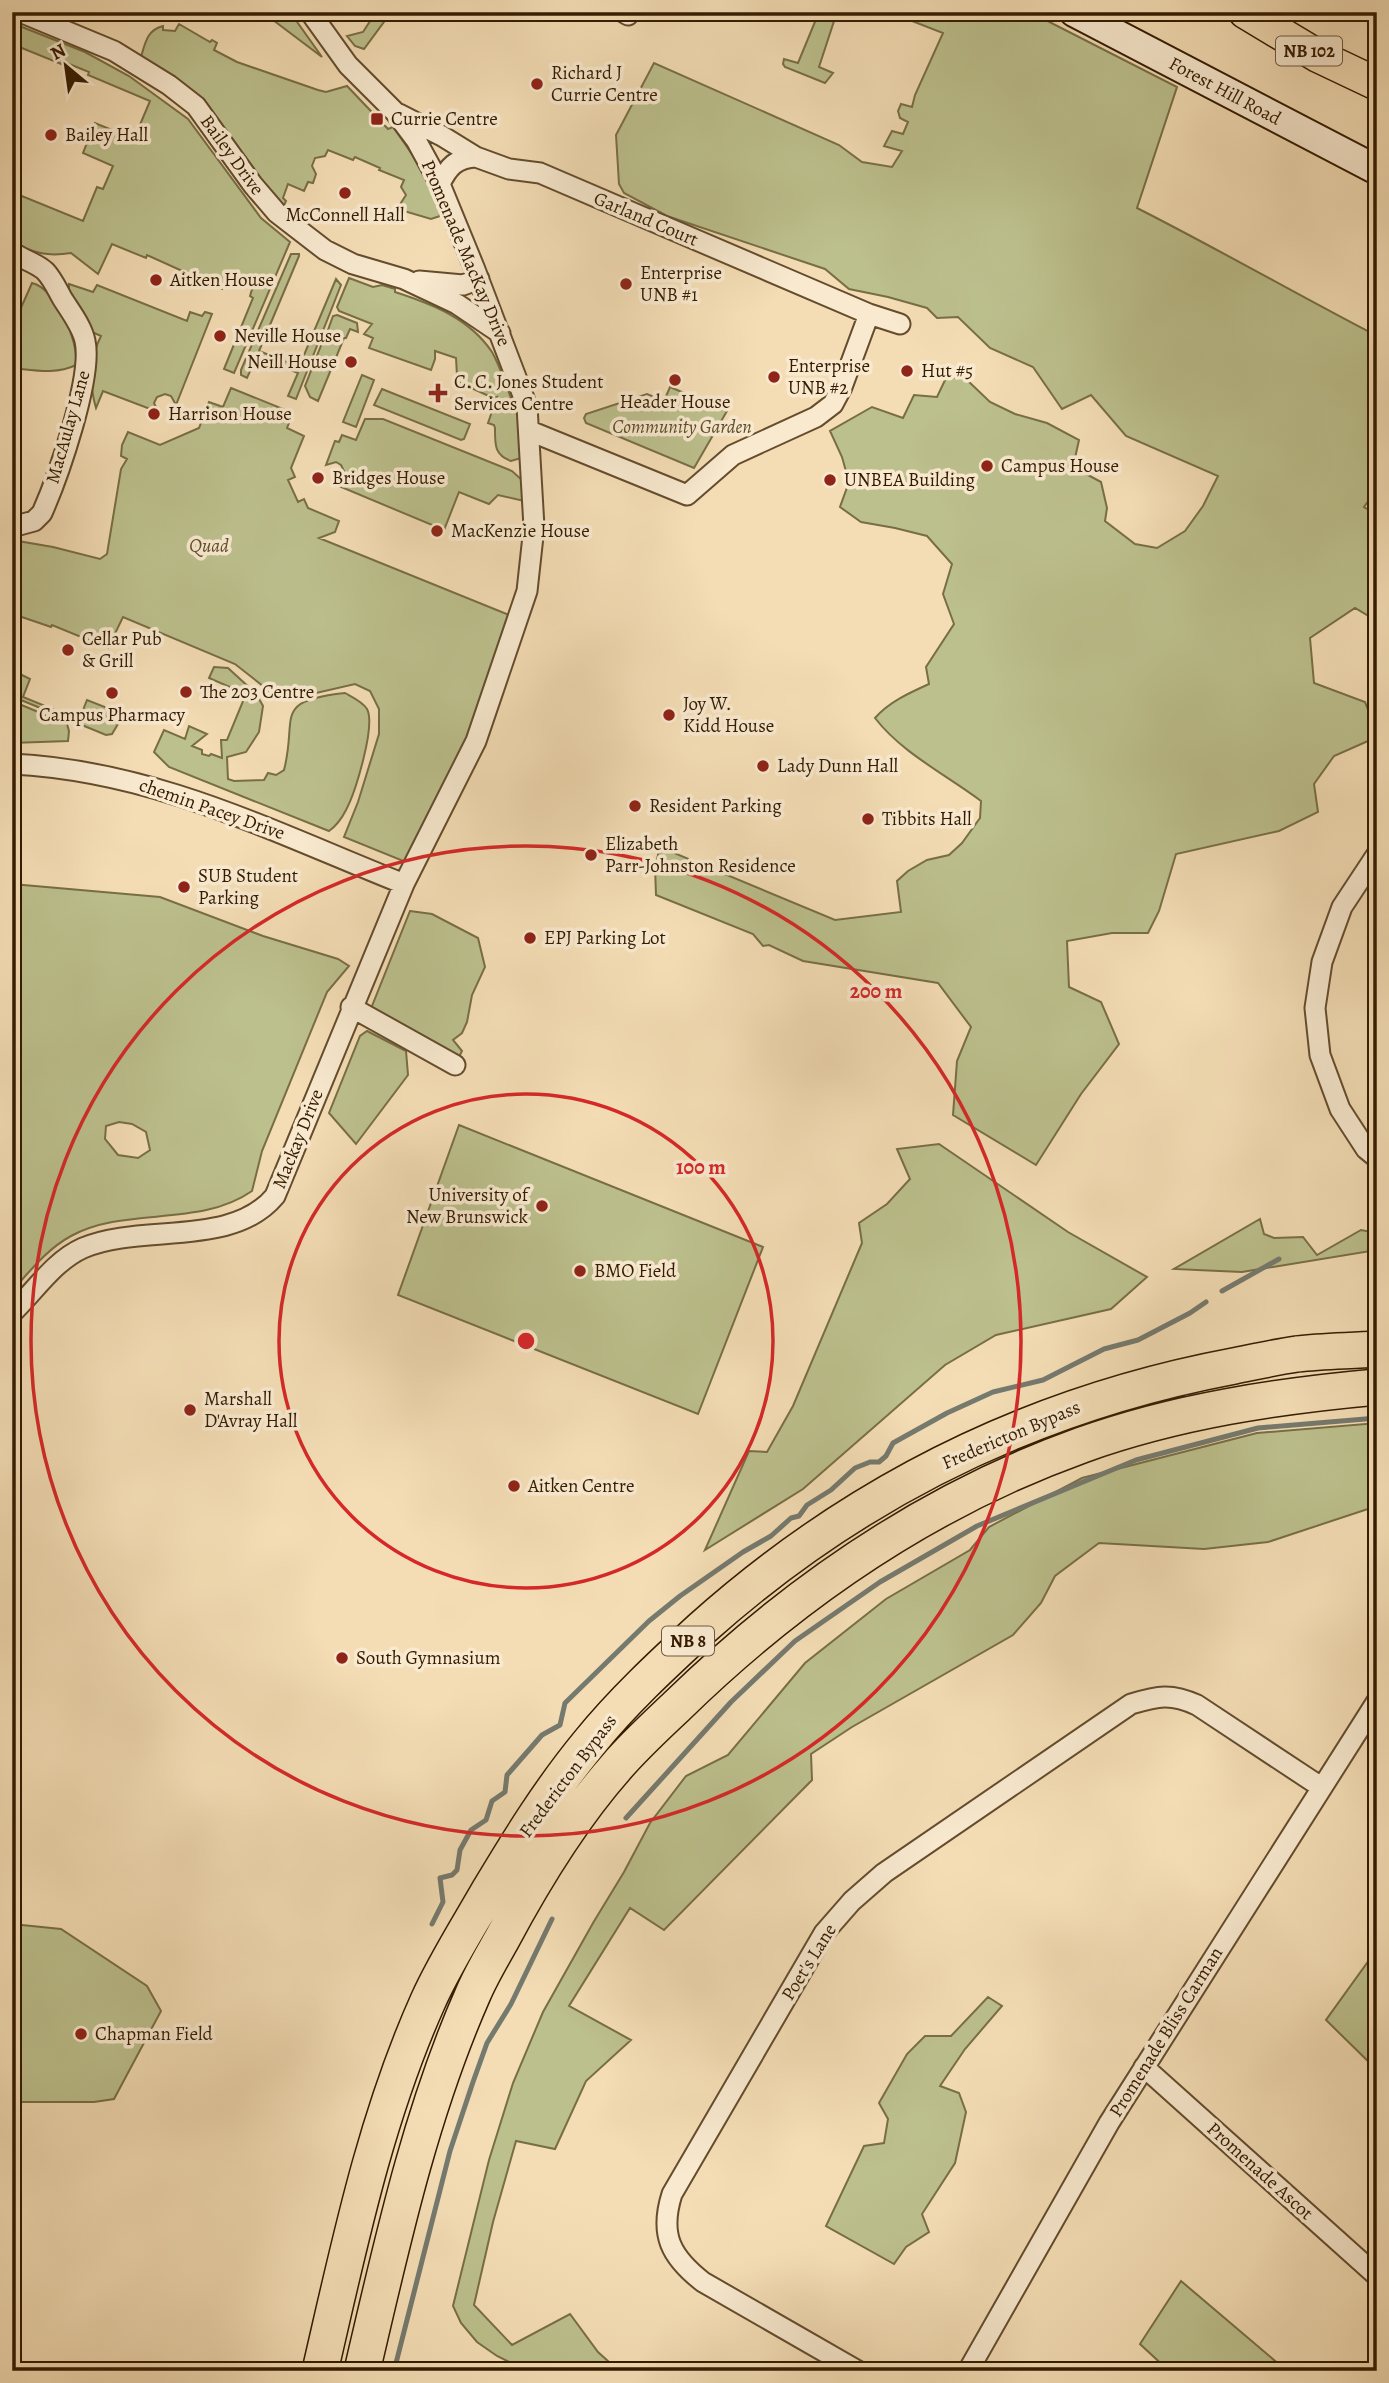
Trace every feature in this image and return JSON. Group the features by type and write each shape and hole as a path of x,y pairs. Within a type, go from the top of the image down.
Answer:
{"highway":[{"name":"Fredericton Bypass","path":"320,2371 367,2176 393,2094 428,2000 531,1821 590,1742 655,1671 741,1593 822,1533 910,1479 1011,1432 1091,1402 1188,1375 1295,1354 1377,1349"},
{"name":"Fredericton Bypass","path":"362,2371 404,2198 437,2088 474,1992 527,1892 583,1810 617,1766 722,1661 816,1586 915,1522 1000,1478 1084,1444 1191,1414 1300,1394 1377,1387"}],"main road":[{"name":"NB 102","path":"1245,12 1318,56 1377,84"}],"street":[{"name":"Bailey Drive","path":"20,12 114,51 169,85 196,106 263,199 284,219 337,257 404,279 457,304 500,333"},
{"name":"Promenade MacKay Drive","path":"310,12 348,65 395,112 416,140 440,184 527,406 530,431 534,527 527,592 476,741 404,884"},
{"name":"Forest Hill Road","path":"1074,12 1377,170"},
{"name":"Garland Court","path":"395,112 476,157 509,169 540,173 775,275 900,324"},
{"path":"440,184 447,169 453,164 461,159 476,157"},
{"name":"MacAulay Lane","path":"12,252 22,260 40,266 48,274 85,339 87,358 69,434 42,513 34,522 12,527"},
{"name":"Bailey Drive","path":"404,279 463,285 479,279"},
{"path":"530,431 687,495 733,455 816,417 833,404 869,314"},
{"name":"chemin Pacey Drive","path":"12,764 118,778 187,797 404,884"},
{"path":"1377,854 1342,907 1322,962 1315,1008 1320,1055 1340,1109 1366,1149 1377,1158"},
{"name":"Mackay Drive","path":"12,1313 60,1264 82,1249 118,1239 219,1226 250,1216 265,1207 281,1186 351,1007 404,884"},
{"path":"351,1007 455,1065"},
{"name":"Poet's Lane","path":"858,2371 703,2282 683,2267 670,2247 666,2228 667,2210 672,2194 824,1933 852,1901 884,1873 1131,1704 1156,1696 1179,1696 1197,1705 1321,1787"},
{"name":"Promenade Bliss Carman","path":"968,2371 1109,2123 1377,1701"},
{"name":"Promenade Ascot","path":"1144,2067 1377,2276"}],"green space":[{"path":"238,12 290,12 322,57 265,14 255,21"},
{"path":"376,12 386,12 389,15 364,49 355,46 347,36 363,32"},
{"path":"819,12 837,12 819,67 833,73 825,83 783,64 784,59 798,63"},
{"path":"889,12 1030,12 1177,87 1137,208 1377,336 1377,489 1364,507 1377,515 1377,621 1355,608 1310,638 1314,683 1365,702 1377,737 1334,756 1314,784 1318,812 1279,831 1176,854 1159,911 1148,933 1112,933 1067,941 1069,987 1101,1002 1119,1044 1081,1094 1036,1165 953,1115 957,1061 971,1027 938,983 803,961 769,945 763,946 753,934 656,895 655,867 660,847 835,920 901,912 897,881 927,860 949,855 962,843 980,818 981,801 911,753 875,718 907,694 929,684 926,667 954,624 943,594 952,564 927,536 861,522 840,507 849,482 842,457 830,431 872,407 903,418 914,395 937,397 947,376 967,380 990,402 1015,414 1047,423 1079,440 1073,467 1101,482 1107,508 1105,521 1135,544 1157,548 1185,531 1203,506 1218,476 1126,436 1091,395 1062,409 1033,367 990,348 958,317 937,318 927,308 849,289 825,269 667,216 624,193 619,184 616,135 654,63 839,145 862,162 892,167 902,151 884,146 892,131 903,134 908,122 900,118 898,111 901,104 912,107 943,33"},
{"path":"12,23 85,52 129,76 188,119 261,218 290,242 234,373 224,369 253,298 250,296 253,286 230,277 222,289 147,255 146,258 112,244 98,274 71,253 40,253 12,241 12,192 83,221 97,187 103,189 113,166 83,153 95,123 134,139 150,101 88,75 89,72 67,63 66,66 12,44"},
{"path":"179,24 210,42 212,40 217,43 214,50 237,62 326,92 347,86 388,129 393,127 429,182 440,216 431,219 397,209 406,195 401,187 404,180 355,157 353,160 328,150 325,156 315,158 312,166 316,174 313,183 308,182 304,191 288,184 282,210 140,60 147,39 153,31 163,26 163,30 175,31"},
{"path":"291,254 299,256 259,351 299,367 336,279 341,285 296,399 288,396 298,373 281,366 281,363 257,356 247,378 241,375"},
{"path":"349,278 373,287 382,285 395,289 395,292 436,307 461,321 483,340 495,357 511,398 515,398 521,458 511,461 498,452 494,425 488,423 497,397 493,398 454,380 457,376 456,358 435,351 431,370 369,348 373,338 364,334 372,324 339,311 337,307"},
{"path":"32,283 41,287 58,306 74,343 76,365 53,371 12,368 12,328"},
{"path":"69,284 93,292 97,285 187,321 190,312 202,316 205,312 212,314 176,405 171,396 165,394 157,397 154,403 158,412 103,391 96,408 92,371 101,336 92,332 69,291"},
{"path":"333,316 357,323 358,332 350,329 344,338 318,401 310,397 305,386 322,343 328,341 328,330"},
{"path":"362,375 374,380 356,427 343,422"},
{"name":"Community Garden","path":"670,387 727,411 694,468 586,423 584,418 586,414 647,394 664,401"},
{"name":"Quad","path":"231,388 293,413 287,428 304,436 291,468 295,477 288,480 298,502 304,499 308,508 339,521 335,532 319,538 519,619 413,865 344,837 379,734 379,709 370,691 355,684 290,699 273,694 235,664 123,617 108,648 52,625 51,627 13,614 12,540 100,559 107,554 121,469 127,459 121,456 122,445 128,432 160,445 199,428 209,402 223,407"},
{"path":"382,389 470,424 464,439 374,405"},
{"path":"365,419 383,419 512,471 522,480 524,501 498,495 489,504 459,492 444,530 334,484 333,482 342,478 344,471 336,462 326,465 335,441 339,442 342,435 356,440"},
{"path":"214,667 228,668 253,688 263,706 259,732 246,752 227,757 228,779 234,781 264,780 268,773 276,775 284,770 292,715 297,707 306,701 345,693 367,709 369,730 359,775 344,813 329,831 169,767 154,752 164,730 185,739 189,726 207,734 192,746 202,750 202,754 222,758 221,740 227,740 246,694 209,678"},
{"path":"12,670 30,679 23,697 79,720 87,700 110,709 106,719 118,724 112,734 106,735 12,696"},
{"path":"12,701 67,724 68,741 12,743"},
{"path":"12,884 160,897 263,936 338,959 349,966 327,992 262,1151 252,1191 209,1209 92,1227 54,1247 12,1291","holes":["119,1122 132,1124 146,1132 150,1150 138,1158 118,1155 105,1139 106,1126"]},
{"path":"410,911 432,914 478,938 485,967 472,995 467,1022 462,1033 453,1040 462,1051 455,1065 368,1016"},
{"path":"367,1031 406,1051 408,1075 356,1144 329,1113 360,1036"},
{"name":"BMO Field","path":"459,1125 763,1247 698,1414 398,1295"},
{"path":"939,1144 1068,1232 1147,1277 1111,1309 996,1335 945,1365 803,1489 705,1550 749,1451 767,1452 793,1406 862,1243 859,1223 887,1204 910,1179 897,1149"},
{"path":"1260,1219 1264,1234 1274,1238 1303,1237 1317,1255 1361,1230 1377,1233 1377,1250 1242,1272 1174,1269"},
{"path":"1377,1423 1377,1506 1268,1542 1204,1549 1099,1543 1055,1576 1041,1603 1013,1635 852,1727 811,1754 812,1780 664,1930 630,1908 569,2006 631,2040 586,2081 555,2149 516,2141 493,2222 474,2305 512,2345 570,2314 598,2352 619,2371 528,2371 497,2356 477,2342 461,2323 453,2306 489,2160 513,2083 543,2012 593,1923 650,1823 686,1776 728,1755 805,1663 886,1599 970,1550 989,1527 1082,1478 1257,1433"},
{"name":"Chapman Field","path":"12,1924 61,1929 147,1986 161,2011 114,2099 94,2102 12,2102"},
{"path":"1377,1949 1377,2070 1326,2020"},
{"path":"988,1997 1002,2006 965,2049 940,2086 959,2093 966,2112 955,2163 922,2214 929,2232 906,2247 894,2264 826,2226 864,2146 884,2143 888,2119 879,2103 907,2054 925,2036 951,2036"},
{"path":"1181,2281 1287,2371 1169,2371 1140,2344"}],"waterway":[{"path":"1222,1291 1279,1259"},
{"path":"432,1924 443,1902 440,1878 452,1875 457,1870 460,1850 471,1830 486,1820 492,1801 505,1792 507,1775 542,1735 560,1725 565,1703 649,1621 680,1596 771,1536 791,1518 799,1516 807,1505 831,1490 855,1468 870,1462 879,1462 893,1443 947,1413 993,1392 1043,1380 1104,1349 1138,1340 1206,1302"},
{"path":"626,1818 731,1702 795,1641 880,1582 977,1526 1136,1460 1258,1428 1377,1418"},
{"path":"394,2371 450,2151 473,2082 487,2043 511,2004 552,1919"}],"place":[{"name":"Richard J Currie Centre","path":"537,84"},
{"name":"Currie Centre","path":"377,119"},
{"name":"Bailey Hall","path":"51,135"},
{"name":"McConnell Hall","path":"345,193"},
{"name":"Aitken House","path":"156,280"},
{"name":"Enterprise UNB #1","path":"626,284"},
{"name":"Neville House","path":"220,336"},
{"name":"Neill House","path":"351,362"},
{"name":"Hut #5","path":"907,371"},
{"name":"Enterprise UNB #2","path":"774,377"},
{"name":"Header House","path":"675,380"},
{"name":"C. C. Jones Student Services Centre","path":"438,393"},
{"name":"Harrison House","path":"154,414"},
{"name":"Campus House","path":"987,466"},
{"name":"Bridges House","path":"318,478"},
{"name":"UNBEA Building","path":"830,480"},
{"name":"MacKenzie House","path":"437,531"},
{"name":"Cellar Pub & Grill","path":"68,650"},
{"name":"The 203 Centre","path":"186,692"},
{"name":"Campus Pharmacy","path":"112,693"},
{"name":"Joy W. Kidd House","path":"669,715"},
{"name":"Lady Dunn Hall","path":"763,766"},
{"name":"Resident Parking","path":"635,806"},
{"name":"Tibbits Hall","path":"868,819"},
{"name":"Elizabeth Parr-Johnston Residence","path":"591,855"},
{"name":"SUB Student Parking","path":"184,887"},
{"name":"EPJ Parking Lot","path":"530,938"},
{"name":"University of New Brunswick","path":"542,1206"},
{"name":"BMO Field","path":"580,1271"},
{"name":"Marshall D'Avray Hall","path":"190,1410"},
{"name":"Aitken Centre","path":"514,1486"},
{"name":"South Gymnasium","path":"342,1658"},
{"name":"Chapman Field","path":"81,2034"}]}
